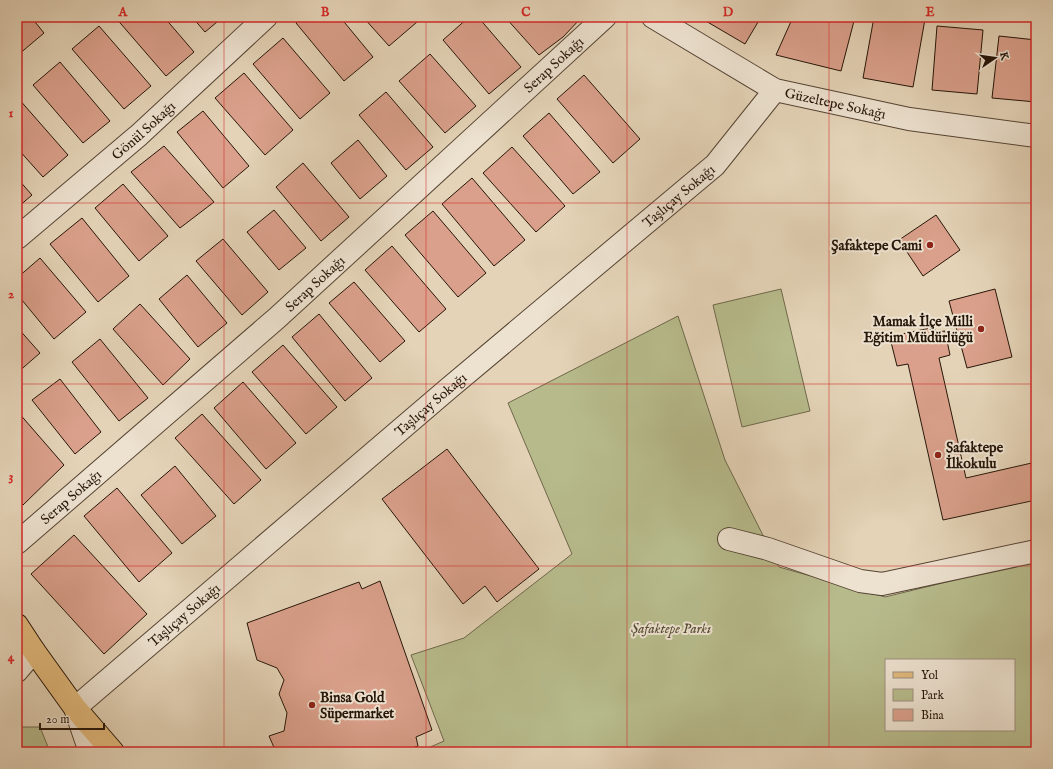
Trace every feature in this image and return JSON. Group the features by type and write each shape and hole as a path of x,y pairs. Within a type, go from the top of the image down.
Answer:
{"main road":[{"path":"17,625 26,649 113,752"}],"street":[{"name":"Gönül Sokağı","path":"17,238 139,135 266,17"},
{"name":"Serap Sokağı","path":"17,542 277,318 605,17"},
{"name":"Güzeltepe Sokağı","path":"653,17 775,90 909,119 1036,136"},
{"name":"Taşlıçay Sokağı","path":"75,708 454,384 715,165 775,90"},
{"path":"729,539 768,549 860,581 882,584 1036,550"},
{"path":"17,671 26,649"},
{"path":"75,708 90,752"}],"green space":[{"path":"781,289 810,411 742,427 713,305"},
{"name":"Şafaktepe Parkı","path":"678,316 725,460 779,567 885,597 1036,560 1036,752 419,752 444,741 411,655 464,638 572,554 508,403"},
{"path":"17,727 40,727 50,752 17,752"}],"building":[{"path":"17,17 31,17 44,33 18,55"},
{"path":"115,17 164,17 194,52 166,76"},
{"path":"192,17 223,17 205,32"},
{"path":"303,17 340,17 373,57 344,81 296,23"},
{"path":"363,17 413,17 417,22 389,46"},
{"path":"469,17 478,17 521,67 489,94 443,40"},
{"path":"505,17 582,17 563,37 539,55"},
{"path":"699,17 761,17 745,44"},
{"path":"793,17 855,17 841,71 776,55"},
{"path":"874,17 913,17 925,19 913,87 863,78"},
{"path":"1011,17 1036,17 1036,23"},
{"path":"99,26 151,86 124,109 72,49"},
{"path":"937,26 983,30 977,94 932,90"},
{"path":"999,36 1036,40 1036,102 992,98"},
{"path":"283,38 330,93 300,119 253,64"},
{"path":"430,54 476,106 445,133 399,81"},
{"path":"60,62 110,121 83,143 33,85"},
{"path":"244,73 293,130 265,155 215,98"},
{"path":"584,75 640,139 613,163 557,99"},
{"path":"386,92 433,147 406,170 359,115"},
{"path":"18,98 68,155 43,177 17,148"},
{"path":"203,111 249,166 223,188 177,132"},
{"path":"549,113 600,172 573,194 523,136"},
{"path":"358,140 387,176 360,199 331,163"},
{"path":"164,146 214,202 180,228 131,172"},
{"path":"512,147 565,206 536,232 483,173"},
{"path":"303,163 349,217 321,241 276,187"},
{"path":"17,178 32,195 17,208"},
{"path":"472,178 525,240 494,266 442,204"},
{"path":"123,184 168,236 139,261 95,208"},
{"path":"274,210 306,248 279,270 247,232"},
{"path":"433,211 486,273 458,297 405,235"},
{"name":"Şafaktepe Cami","path":"936,215 960,250 923,276 899,240"},
{"path":"82,218 129,276 98,302 50,244"},
{"path":"223,239 268,292 242,315 196,261"},
{"path":"392,246 446,309 419,332 365,270"},
{"path":"40,258 86,312 54,339 17,294 17,278"},
{"path":"187,275 227,323 198,347 159,299"},
{"path":"354,282 405,341 380,362 329,303"},
{"name":"Mamak İlçe Milli Eğitim Müdürlüğü","path":"995,289 1012,357 967,368 949,301"},
{"path":"140,304 190,359 163,385 113,329"},
{"path":"319,314 372,378 345,401 292,337"},
{"path":"17,327 40,353 17,373"},
{"path":"935,327 936,332 945,331 950,355 939,358 966,478 1036,462 1036,500 943,520 908,364 897,366 891,342 903,340 902,334"},
{"path":"100,339 148,398 119,421 72,362"},
{"path":"283,345 337,407 306,434 252,372"},
{"path":"60,379 101,432 75,454 32,400"},
{"path":"243,382 296,443 266,469 214,408"},
{"path":"18,412 64,465 23,505 17,498"},
{"path":"202,414 261,480 234,504 175,438"},
{"path":"447,449 539,569 497,602 485,586 463,604 382,499"},
{"path":"175,466 216,516 182,544 141,495"},
{"path":"117,488 172,553 139,582 84,516"},
{"path":"74,535 147,614 104,654 31,574"},
{"path":"380,581 432,730 416,737 418,746 400,752 276,752 269,736 284,731 287,713 279,694 284,680 277,668 257,660 247,623 359,582 362,589"}],"place":[{"name":"Şafaktepe Cami","path":"930,245"},
{"name":"Mamak İlçe Milli Eğitim Müdürlüğü","path":"981,329"},
{"name":"Şafaktepe İlkokulu","path":"938,455"},
{"name":"Binsa Gold Süpermarket","path":"312,705"}]}
